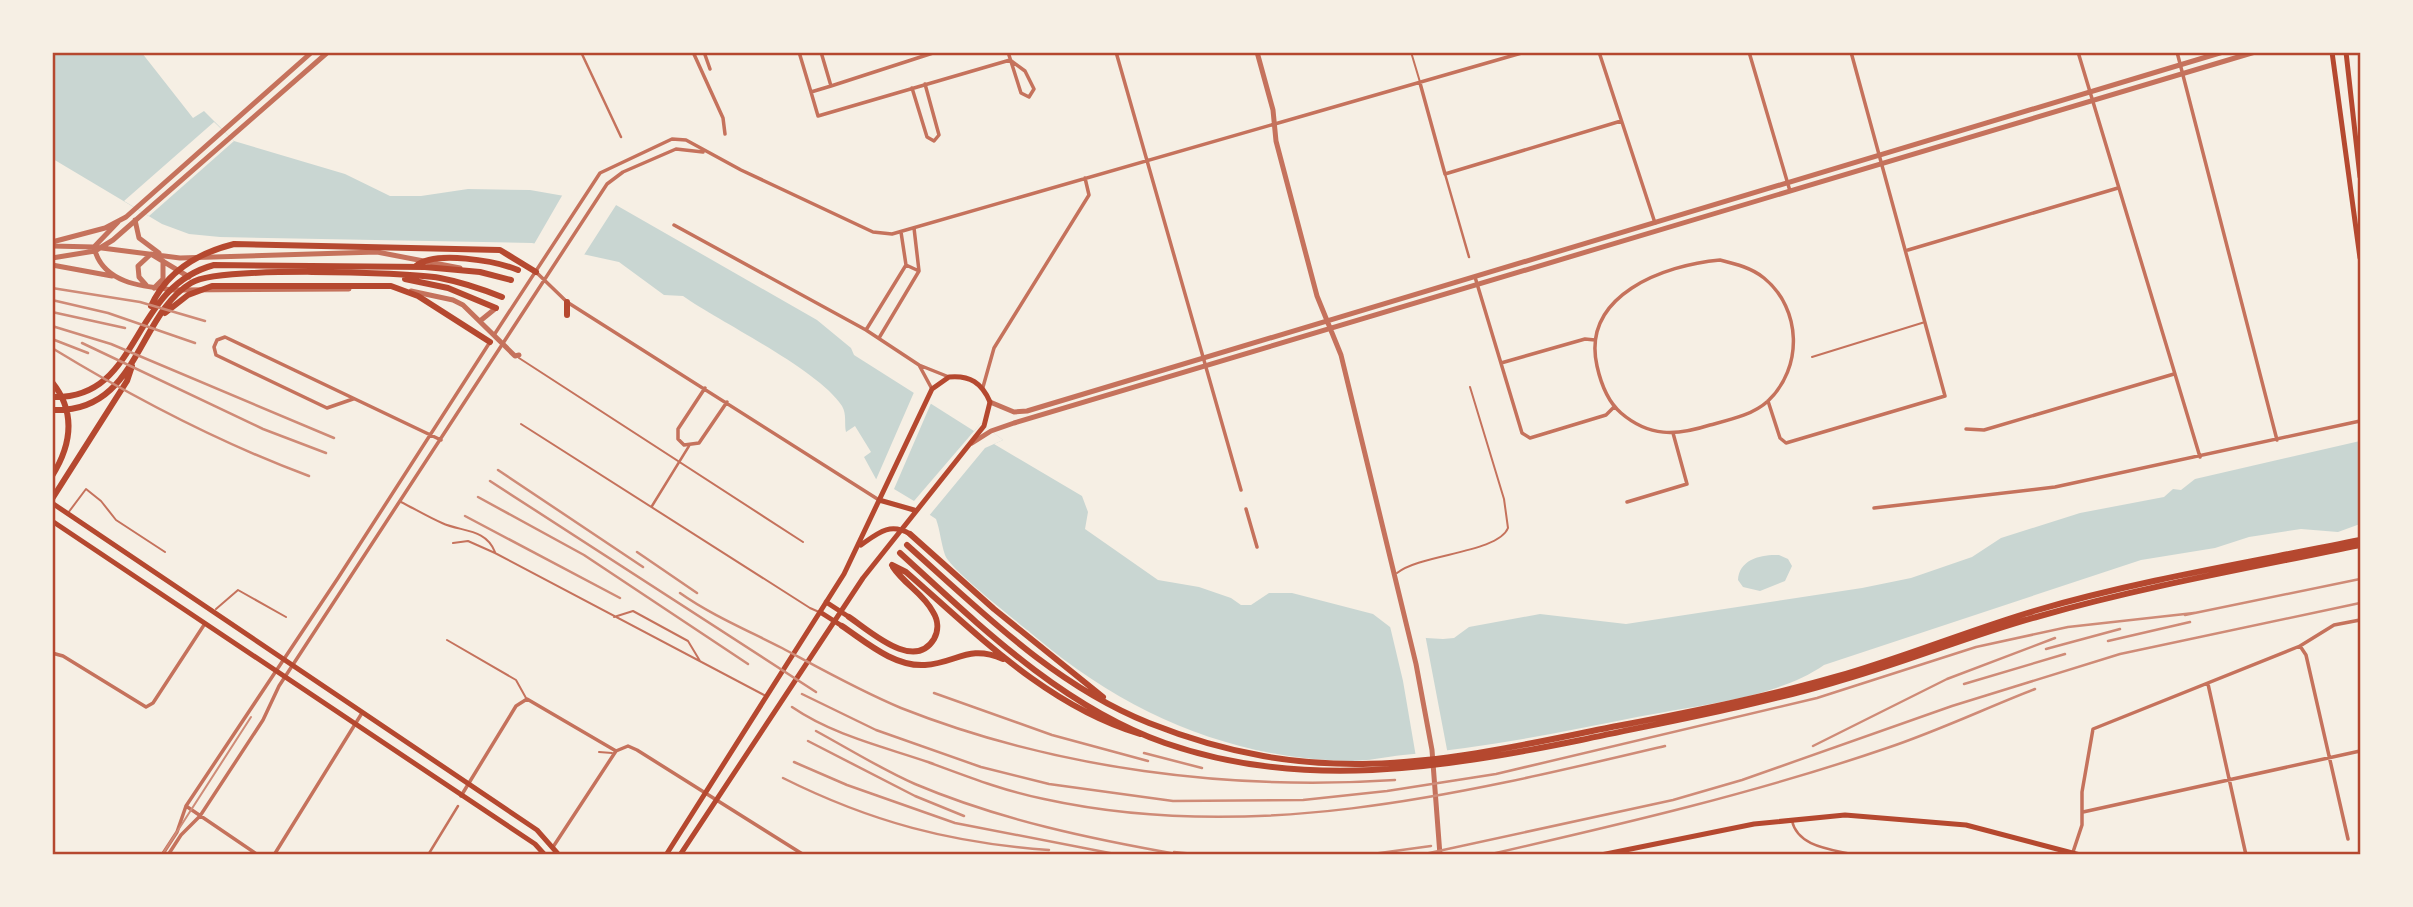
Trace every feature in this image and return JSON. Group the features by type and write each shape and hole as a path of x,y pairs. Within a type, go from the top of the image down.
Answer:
{"highway":[{"path":"142,327 154,300 180,268 198,257 234,244 487,249 513,256 536,272"},
{"path":"418,296 412,285 412,275 415,266 429,258 491,262 518,270"},
{"path":"52,397 77,396 104,383 168,289 201,269 227,264 361,265 480,272 511,280"},
{"path":"358,273 428,283 468,295 496,308"},
{"path":"52,410 70,410 98,399 110,390 134,361 174,295 188,284 212,275 358,273 441,278 502,297"},
{"path":"161,316 199,290 232,285 391,286 418,296 490,342"},
{"path":"567,302 567,315"},
{"path":"52,501 127,381 134,361"},
{"path":"52,382 67,407 70,432 63,457 52,475"},
{"path":"910,534 994,609 1091,685 1109,704"},
{"path":"907,545 1017,644 1056,674 1146,722 1190,738 1281,761 1385,765 1451,758 1767,695 1857,671 2034,611 2361,542"},
{"path":"849,617 893,646 913,652 933,642 937,633 933,611 892,565 906,572 1011,663 1084,712 1201,754 1279,769 1348,772 1451,764 1768,701 1835,683 2080,605 2361,542"},
{"path":"900,553 1011,653 1074,696 1156,739"},
{"path":"842,626 885,654 912,664 936,664 968,652 990,653 1011,663"}],"main road":[{"path":"2332,52 2361,258"},
{"path":"2346,52 2361,177"},
{"path":"666,855 859,547 931,391 949,377 968,377 983,387 990,402 984,426 900,527 839,611 680,855"},
{"path":"879,500 914,510"},
{"path":"52,501 213,613 537,830 559,855"},
{"path":"52,519 60,520 68,514"},
{"path":"52,519 204,625 535,844 545,855"},
{"path":"859,547 880,531 900,527 910,534"},
{"path":"826,602 849,617"},
{"path":"820,612 842,626"},
{"path":"204,625 213,613"},
{"path":"765,696 777,704"},
{"path":"1601,855 1791,818 1855,815 1959,824 2076,853"},
{"path":"535,844 553,847"}],"street":[{"path":"95,249 118,222 224,132 312,52"},
{"path":"103,248 328,52"},
{"path":"581,52 621,137"},
{"path":"693,52 723,118 725,134"},
{"path":"704,52 710,69"},
{"path":"799,52 818,116 1010,60"},
{"path":"821,52 831,86"},
{"path":"1007,52 1021,93 1028,97 1034,89 1030,78 1010,60"},
{"path":"1031,52 1044,52"},
{"path":"1116,52 1208,365 1241,490"},
{"path":"1257,52 1276,141 1314,284 1341,355 1365,447 1425,707 1437,794 1440,855"},
{"path":"162,855 177,832 186,806 338,578 596,180 607,168 673,139 686,140 707,153 873,232 901,232 1525,52"},
{"path":"1598,52 1655,223"},
{"path":"1749,52 1790,191"},
{"path":"1768,401 1780,438 1786,443 1942,400 1946,391 1851,52"},
{"path":"2078,52 2200,457"},
{"path":"2177,52 2277,440"},
{"path":"990,402 1014,412 1027,411 2223,52"},
{"path":"972,443 991,431 2255,52"},
{"path":"811,92 934,53"},
{"path":"1420,83 1469,257"},
{"path":"912,88 927,137 934,141 939,135 925,85"},
{"path":"1446,174 1621,121"},
{"path":"168,855 181,835 200,816 263,720 279,686 607,184 623,172 676,149 707,153"},
{"path":"983,387 994,348 1089,195 1085,178"},
{"path":"1907,250 2118,188"},
{"path":"135,220 137,234 144,245 221,291"},
{"path":"52,244 118,222"},
{"path":"674,225 866,330 919,365 949,377"},
{"path":"879,338 919,271 914,228"},
{"path":"866,330 906,265 901,232"},
{"path":"52,244 95,249"},
{"path":"52,258 103,248 151,254 165,259 377,252 480,272"},
{"path":"95,249 112,276"},
{"path":"151,254 140,263 137,272 151,288"},
{"path":"151,288 163,279 165,259"},
{"path":"1720,260 1740,265 1762,276 1779,293 1793,328 1792,364 1783,382 1768,401 1749,413 1673,433 1658,433 1640,427 1614,407 1599,376 1595,340 1607,312 1619,296 1636,283 1698,262 1720,260"},
{"path":"52,265 112,276 151,288 221,291 396,288 453,300 517,355"},
{"path":"906,265 919,271"},
{"path":"536,272 567,302 879,500"},
{"path":"1475,277 1522,433 1530,438 1606,415 1614,407"},
{"path":"480,321 496,308"},
{"path":"353,399 327,408 216,355 214,347 217,341 225,338 441,440"},
{"path":"1501,363 1585,339 1595,340"},
{"path":"490,342 500,349"},
{"path":"919,365 931,391"},
{"path":"1966,429 1984,430 2174,374"},
{"path":"689,446 678,439 678,429 705,388"},
{"path":"652,506 689,446 702,440 727,402"},
{"path":"1874,508 2055,487 2361,421"},
{"path":"1627,502 1687,484 1673,433"},
{"path":"390,496 400,502"},
{"path":"1246,509 1257,547"},
{"path":"338,578 347,583"},
{"path":"2076,853 2082,825 2082,792 2093,729 2300,646 2334,625 2361,620"},
{"path":"52,653 63,656 146,707 153,703 204,625"},
{"path":"2300,646 2306,655 2348,839"},
{"path":"2208,684 2245,855"},
{"path":"461,796 516,706 527,699 616,751"},
{"path":"274,855 362,713"},
{"path":"553,847 616,751 628,746 804,855"},
{"path":"2083,812 2361,751"},
{"path":"186,806 258,855"},
{"path":"428,855 458,806"},
{"path":"1791,818 1795,832 1803,840 1855,855"}],"lane":[{"path":"1411,52 1420,83"},
{"path":"1812,357 1926,321"},
{"path":"517,355 803,542"},
{"path":"1394,576 1402,569 1499,539 1508,528 1504,499 1470,387"},
{"path":"521,424 820,612"},
{"path":"68,514 86,489 116,520 165,552"},
{"path":"400,502 446,525 464,527 491,542 495,553"},
{"path":"453,543 468,541 495,553 765,696"},
{"path":"213,613 238,590 286,617"},
{"path":"614,617 633,611 688,641 701,662"},
{"path":"447,640 516,680 527,699"},
{"path":"599,752 608,755 616,751"}],"shaded area":[{"path":"52,53 142,53 193,118 204,111 234,141 345,174 390,196 421,196 468,189 530,190 616,205 817,320 851,348 854,355 974,431 981,423 1003,440 994,444 1082,496 1088,512 1085,529 1158,580 1199,587 1231,598 1241,605 1251,605 1269,593 1292,593 1373,614 1390,627 1426,638 1443,639 1454,638 1469,627 1540,614 1626,624 1911,578 1972,557 2001,538 2080,513 2164,497 2173,489 2181,490 2195,479 2360,441 2360,524 2338,532 2301,529 2249,537 2215,548 2141,560 1824,665 1782,686 1734,699 1520,739 1363,760 1309,759 1266,752 1184,728 1108,690 1072,666 959,572 945,555 936,519 876,479 864,457 871,452 855,426 846,432 844,409 830,392 792,362 683,296 664,295 619,262 532,243 220,237 189,234 162,224 53,159"},
{"path":"1779,555 1788,559 1792,566 1785,581 1760,591 1743,587 1738,580 1742,567 1752,559"}],"pier":[{"path":"214,122 234,141 149,216 124,201"},
{"path":"563,194 618,202 582,258 533,246"},
{"path":"915,390 932,401 894,489 914,501 981,423 1003,440 985,448 928,517 875,482"},
{"path":"1389,622 1425,634 1448,755 1416,757 1403,681"}],"tram line":[{"path":"162,855 251,717"}],"railway":[{"path":"52,288 140,302 205,321"},
{"path":"52,300 108,313 195,343"},
{"path":"52,312 125,328"},
{"path":"52,326 111,344 334,438"},
{"path":"52,339 88,353"},
{"path":"82,343 263,429 326,453"},
{"path":"52,348 178,418 309,476"},
{"path":"498,470 643,567"},
{"path":"490,481 816,692"},
{"path":"478,497 584,555 748,664"},
{"path":"465,516 620,598"},
{"path":"637,552 697,593"},
{"path":"2185,615 2360,579"},
{"path":"680,593 717,616 901,708 1020,747 1144,771 1207,778 1333,783 1395,780"},
{"path":"1420,855 1673,800 1742,780 1952,706 2120,654 2360,603"},
{"path":"802,694 876,730 981,767 1049,784 1173,801 1303,800 1387,791 1496,774 1817,698 1976,647 2068,627 2194,613"},
{"path":"2108,641 2190,622"},
{"path":"2046,649 2120,629"},
{"path":"1813,746 1947,679 2055,638"},
{"path":"1964,684 2065,654"},
{"path":"1487,855 1638,819 1838,764 1943,727 2035,689"},
{"path":"934,693 1052,735 1148,761"},
{"path":"792,707 841,732 1014,792 1122,812 1201,817 1279,815 1357,808 1512,781 1665,746"},
{"path":"816,731 902,778 947,797 1080,835 1182,855"},
{"path":"808,741 915,796 964,816"},
{"path":"1144,753 1202,768"},
{"path":"794,762 847,785 955,823 1120,855"},
{"path":"783,778 848,807 912,828 978,842 1049,850"},
{"path":"1365,855 1431,846"},
{"path":"1174,852 1205,855"}]}
